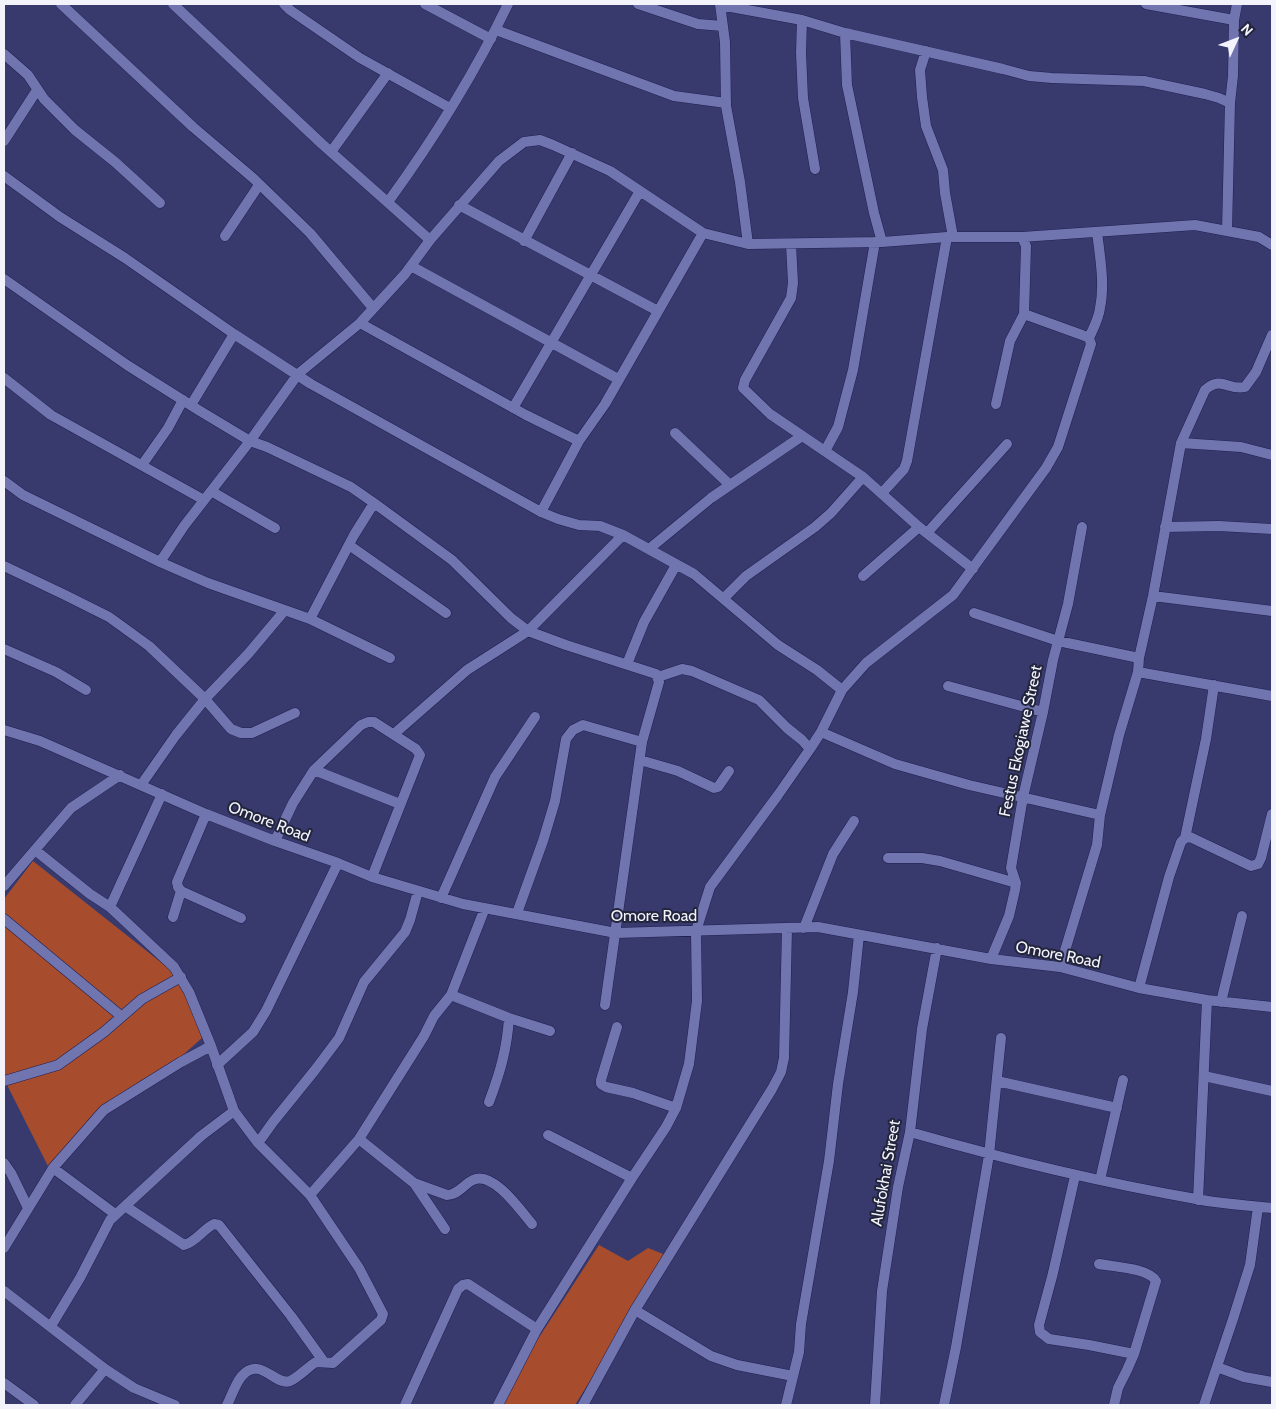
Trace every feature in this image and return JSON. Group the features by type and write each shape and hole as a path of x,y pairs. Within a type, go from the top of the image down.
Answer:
{"street":[{"path":"61,4 310,233 373,308"},
{"path":"173,4 331,152 430,240"},
{"path":"284,4 360,58 450,108"},
{"path":"425,4 494,34 674,96 726,102"},
{"path":"388,202 432,139 494,34 508,4"},
{"path":"638,4 698,24 723,26"},
{"path":"748,244 740,182 726,102 725,42 720,4 802,20 845,33 1030,76 1144,81 1205,94 1230,103"},
{"path":"1146,4 1234,20"},
{"path":"1227,231 1230,103 1233,76 1234,20 1237,4"},
{"path":"802,20 803,98 815,170"},
{"path":"825,451 838,427 853,370 879,242 847,85 845,33"},
{"path":"882,493 904,468 907,461 950,237 943,170 926,126 922,97 920,70 926,51"},
{"path":"4,54 28,75 44,99 75,130 115,162 160,203"},
{"path":"331,152 388,73"},
{"path":"4,141 37,90"},
{"path":"160,562 184,526 250,441 298,374 360,323 411,266 459,205 500,161 524,142 540,140 572,153 610,171 703,233 748,244 879,242 950,237 1022,237 1195,225 1259,237 1272,245"},
{"path":"524,241 572,153"},
{"path":"4,176 60,217 125,258 234,334 370,418 540,512 558,520 579,525 600,526 623,535 694,574 778,646 817,670 842,690"},
{"path":"225,236 260,185"},
{"path":"513,408 589,275 640,191"},
{"path":"459,205 658,311"},
{"path":"498,1405 538,1329 666,1127 676,1108 689,1064 697,1001 696,931 710,887 810,749 821,732 842,690 866,664 953,595 1046,468 1058,447 1091,344 1089,338 1100,309 1102,270 1097,232"},
{"path":"540,512 579,441 604,404 703,233"},
{"path":"996,404 1010,341 1024,314 1026,246 1022,237"},
{"path":"791,244 793,283 791,298 745,380 743,388 770,414 863,477 923,530 973,569"},
{"path":"411,266 618,379"},
{"path":"4,280 127,365 250,441 267,447 351,487 452,560 511,618 528,631 656,674 658,677"},
{"path":"1024,314 1089,338"},
{"path":"360,323 513,408 579,441"},
{"path":"142,465 234,334"},
{"path":"1060,967 1097,845 1100,815 1119,735 1138,672 1139,658 1153,596 1181,443 1205,390 1212,384 1223,383 1238,389 1245,387 1256,372 1272,335"},
{"path":"4,378 51,414 204,500"},
{"path":"675,433 730,485"},
{"path":"648,549 711,498 802,436"},
{"path":"1181,443 1241,447 1272,455"},
{"path":"863,576 923,530 1007,444"},
{"path":"724,598 746,576 815,527 831,513 863,477"},
{"path":"4,481 23,494 160,562 208,583 310,620 390,658"},
{"path":"211,491 276,528"},
{"path":"310,620 349,545 374,503"},
{"name":"Festus Ekogiawe Street","path":"992,959 1009,916 1016,883 1011,868 1023,797 1044,712 1053,660 1068,604 1082,526"},
{"path":"1165,527 1219,526 1272,528"},
{"path":"394,734 467,670 528,631 623,535"},
{"path":"349,545 446,613"},
{"path":"627,664 644,622 676,565"},
{"path":"4,566 65,594 108,617 149,646 206,699 231,729 241,733 252,733 295,713"},
{"path":"1153,596 1272,611"},
{"path":"141,785 176,735 248,654 284,610"},
{"path":"974,613 1058,640 1139,658"},
{"path":"4,649 56,672 86,690"},
{"path":"658,677 682,669 692,671 759,700 810,749"},
{"path":"1138,672 1272,696"},
{"path":"606,1005 642,742 657,694 658,677"},
{"path":"1139,988 1177,851 1185,838 1206,739 1214,685"},
{"path":"948,686 1044,712"},
{"path":"442,898 495,777 535,717"},
{"path":"275,841 293,803 314,770 361,725 374,722 416,749 420,755 372,878"},
{"path":"517,913 543,842 555,801 566,739 573,730 583,724 642,742"},
{"name":"Omore Road","path":"4,730 40,741 206,814 338,863 372,878 485,908 616,933 818,928 992,959 1060,967 1139,988 1206,1000 1272,1007"},
{"path":"821,732 895,764 970,785 1100,815"},
{"path":"640,760 678,771 714,788 718,787 729,771"},
{"path":"314,770 400,804"},
{"path":"4,886 71,808 120,775"},
{"path":"110,907 162,794"},
{"path":"206,814 177,882 178,887 181,891 241,918"},
{"path":"1185,838 1190,837 1251,866 1258,864 1261,858 1272,814"},
{"path":"804,928 834,854 854,821"},
{"path":"35,850 90,894 110,907 174,967 189,992 234,1111 258,1143 310,1195 360,1268 383,1314 381,1320 333,1363 316,1362 290,1381 283,1381 266,1370 248,1371 241,1377 227,1405"},
{"path":"888,858 922,858 940,861 1016,883"},
{"path":"217,1065 253,1032 266,1011 338,863"},
{"path":"173,917 181,891"},
{"path":"258,1143 339,1038 364,982 405,932 418,891"},
{"path":"310,1195 358,1139 424,1036 434,1016 452,995 485,908"},
{"path":"1221,1002 1242,916"},
{"path":"4,919 121,1016"},
{"path":"583,1405 635,1310 781,1072 784,1058 787,929"},
{"path":"786,1405 799,1352 801,1324 829,1161 838,1084 853,992 859,935"},
{"name":"Alufokhai Street","path":"875,1405 882,1291 898,1187 910,1132 922,1029 937,948"},
{"path":"4,1081 58,1065 104,1032 142,999 181,977"},
{"path":"452,995 509,1018 550,1031"},
{"path":"1198,1200 1206,1000"},
{"path":"489,1102 501,1071 509,1018"},
{"path":"617,1027 601,1084 606,1088 633,1093 676,1108"},
{"path":"944,1405 956,1348 989,1155 1001,1038"},
{"path":"4,1248 53,1168 104,1110 181,1062 211,1046"},
{"path":"1204,1076 1272,1091"},
{"path":"1100,1180 1123,1080"},
{"path":"997,1081 1117,1108"},
{"path":"51,1326 115,1214 201,1136 234,1111"},
{"path":"910,1132 989,1155 1075,1176 1198,1200 1272,1208"},
{"path":"548,1135 632,1178"},
{"path":"358,1139 414,1182 447,1195 452,1195 474,1179 483,1178 494,1183 512,1200 532,1224"},
{"path":"4,1163 28,1208"},
{"path":"53,1168 115,1214"},
{"path":"1075,1176 1053,1274 1039,1325 1040,1332 1049,1339 1134,1354"},
{"path":"414,1182 445,1229"},
{"path":"124,1206 184,1244 190,1243 209,1226 219,1225 291,1316 324,1362"},
{"path":"1204,1405 1250,1265 1258,1206"},
{"path":"1099,1264 1146,1272 1154,1277 1156,1281 1134,1354 1118,1388 1114,1405"},
{"path":"405,1405 458,1289 463,1285 468,1284 538,1329"},
{"path":"4,1291 105,1369 134,1388 174,1405"},
{"path":"635,1310 711,1356 725,1362 793,1376"},
{"path":"1217,1367 1244,1377 1272,1382"},
{"path":"75,1405 105,1369"},
{"path":"4,1384 34,1405"}],"shaded area":[{"path":"33,861 177,975 202,1038 184,1054 105,1110 50,1170 4,1079 4,899"},
{"path":"599,1245 628,1261 648,1248 668,1256 575,1405 495,1405"}]}
